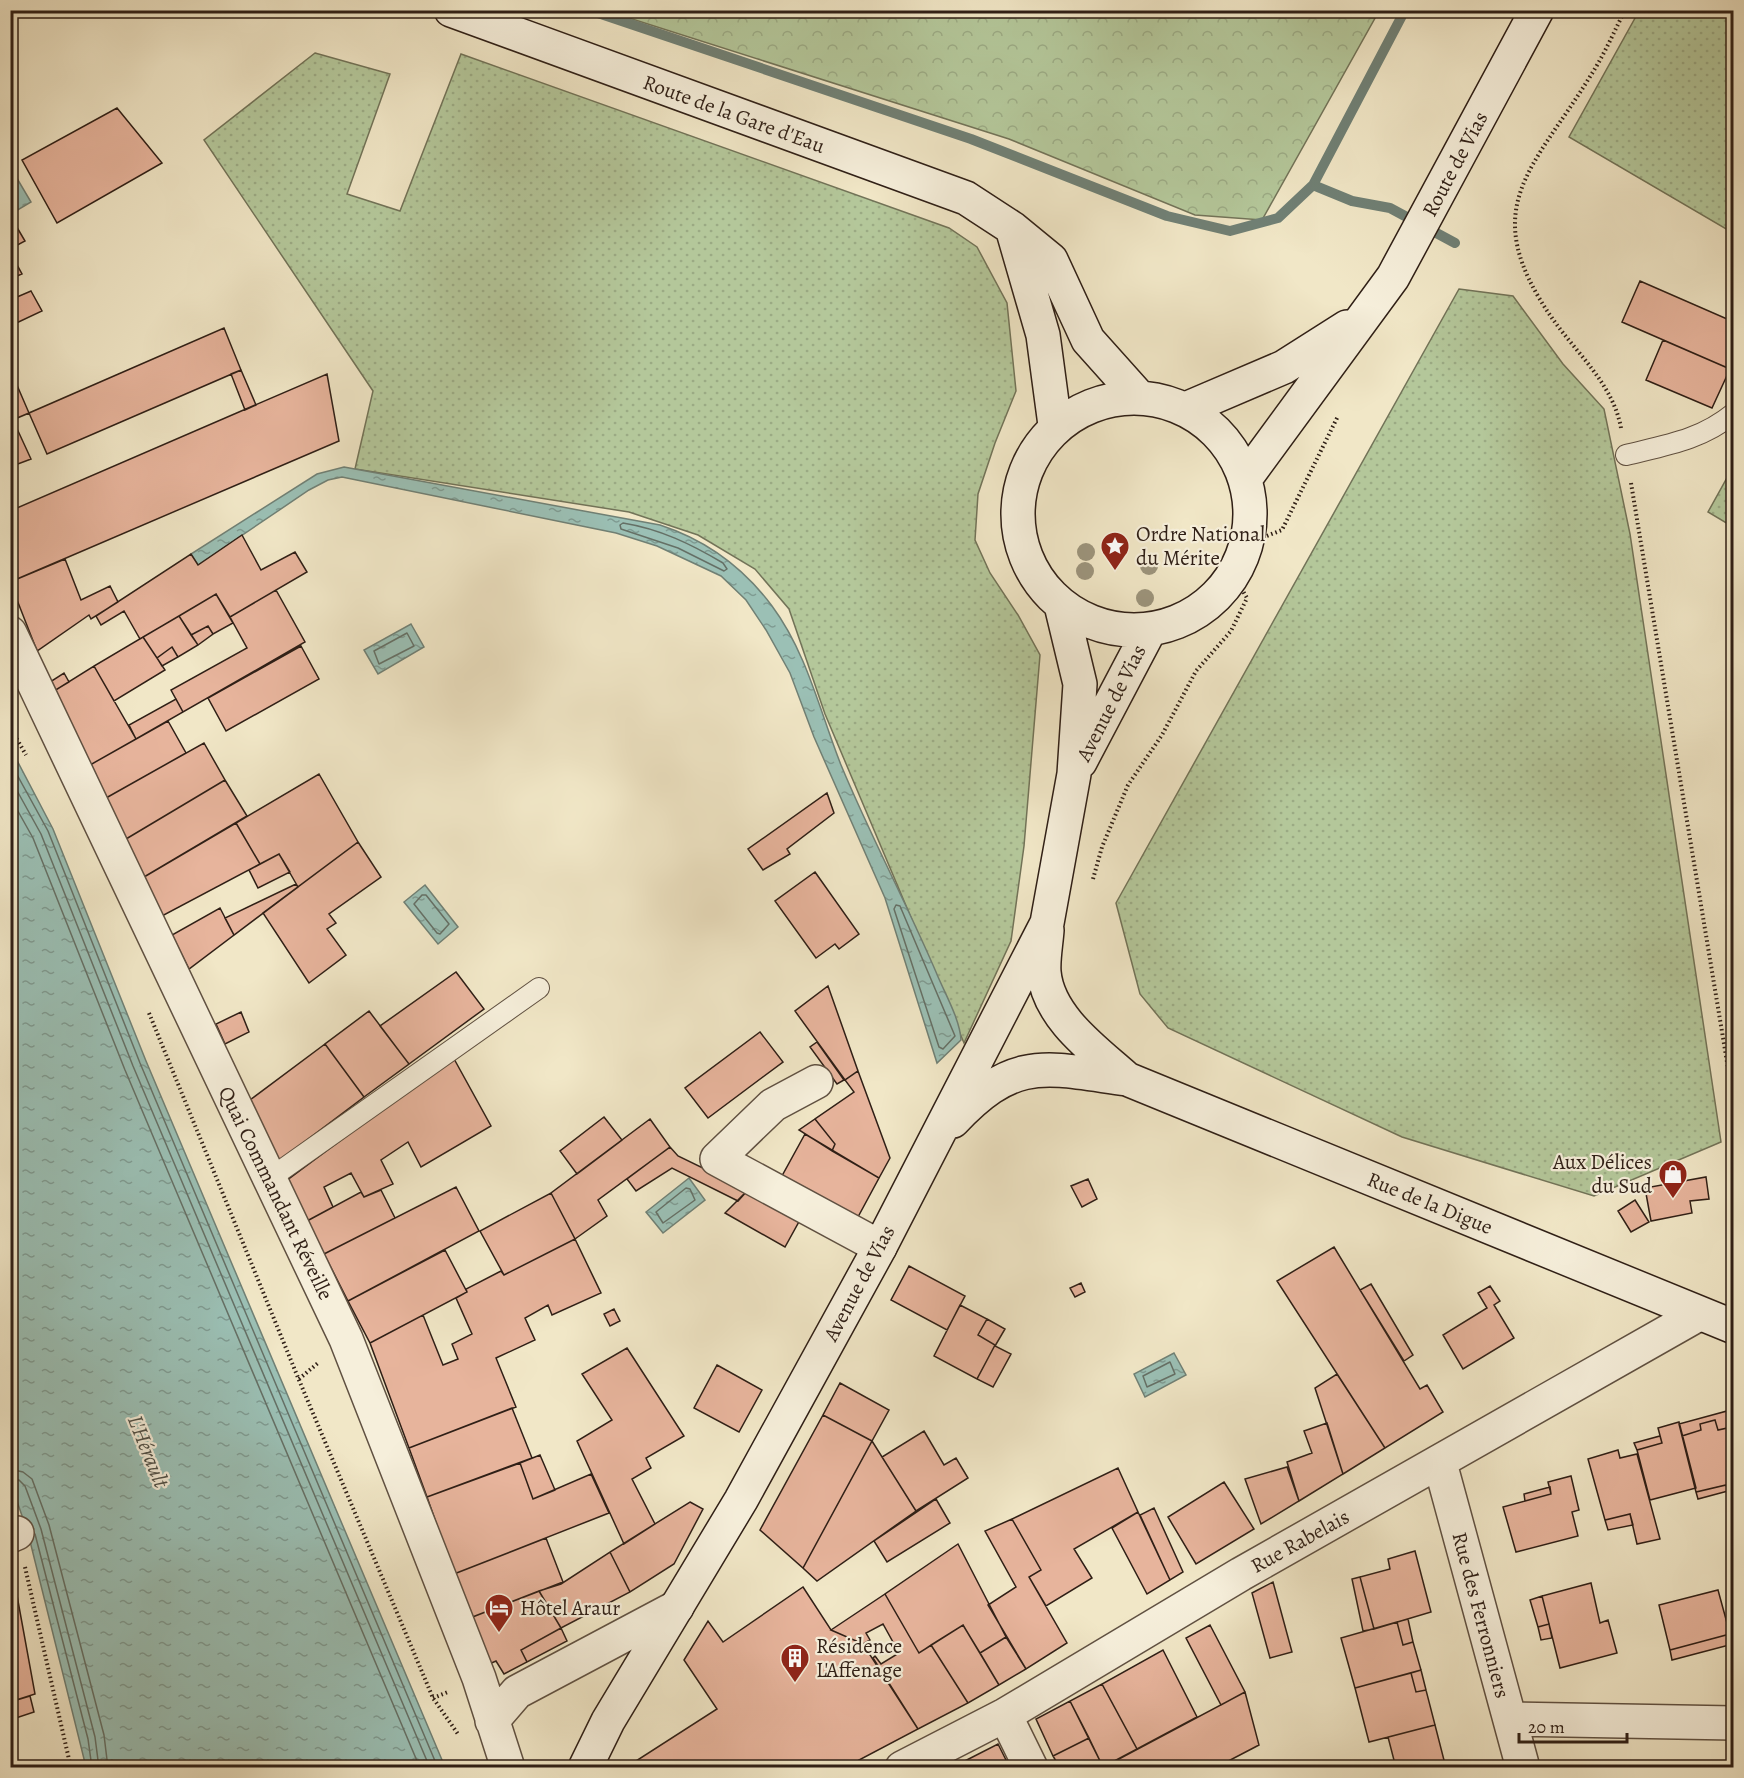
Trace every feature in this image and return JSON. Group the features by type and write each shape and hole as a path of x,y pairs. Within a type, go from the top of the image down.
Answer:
{"main road":[{"name":"Route de la Gare d'Eau","path":"451,10 966,198 1012,228 1051,260 1088,340 1139,397"},
{"name":"Route de Vias","path":"1245,479 1366,314 1413,243 1536,12"},
{"path":"1012,228 1043,335 1055,426"},
{"name":"Route de Vias","path":"1188,408 1284,367 1366,314"},
{"path":"1139,397 1161,400 1188,408 1222,437 1245,479 1250,511 1246,544 1233,574 1212,600 1185,618 1149,631 1105,627 1082,619 1061,606 1042,586 1028,563 1019,537 1017,511 1021,484 1031,458 1055,426 1089,406 1113,399 1139,397"},
{"name":"Avenue de Vias","path":"585,1767 608,1721 741,1500 880,1247 1047,922 1074,774 1080,684 1061,606"},
{"name":"Avenue de Vias","path":"1074,774 1149,631"},
{"name":"Quai Commandant Réveille","path":"10,633 346,1339 479,1678 508,1767"},
{"name":"Rue de la Digue","path":"1047,922 1044,973 1053,998 1072,1029 1127,1079"},
{"name":"Rue de la Digue","path":"933,1143 978,1096 1008,1076 1033,1070 1052,1070 1127,1079 1733,1326"},
{"path":"816,1082 773,1105 717,1159 880,1247"},
{"name":"Rue Rabelais","path":"902,1767 1005,1715 1241,1574 1699,1314"},
{"name":"Rue des Ferronniers","path":"1440,1463 1523,1767"},
{"path":"492,1721 517,1692 677,1607"},
{"path":"1005,1715 1031,1767"},
{"path":"1510,1719 1734,1723"}],"lane":[{"path":"1626,455 1688,440 1714,429 1734,413"},
{"path":"269,1179 539,988"}],"path":[{"path":"1625,10 1592,75 1540,149 1521,189 1513,221 1519,260 1536,293 1613,397 1626,455 1734,1104"},
{"path":"1246,544 1282,530 1340,413"},
{"path":"1091,889 1102,847 1128,785 1162,735 1196,671 1231,631 1247,598 1233,574"},
{"path":"10,727 27,757"},
{"path":"147,1009 294,1369 434,1698 464,1743"},
{"path":"14,1534 71,1767"}],"green space":[{"path":"1379,10 1262,220 1195,215 1009,139 607,11"},
{"path":"1639,11 1733,11 1733,233 1569,137"},
{"path":"315,53 390,74 347,194 400,211 461,54 949,228 977,247 1007,303 1016,391 978,494 975,540 990,573 1018,615 1040,655 1024,846 1011,941 964,1043 825,714 789,609 755,569 698,535 629,512 355,469 373,391 204,140"},
{"path":"1459,289 1513,296 1563,364 1604,409 1630,534 1721,1142 1594,1196 1402,1137 1168,1028 1140,994 1116,903"},
{"path":"1733,467 1733,527 1708,512"}],"water":[{"path":"15,175 31,202 11,214 11,178"},
{"path":"344,467 660,525 693,538 708,547 749,579 772,606 795,643 841,765 951,1006 958,1023 961,1040 937,1063 885,898 814,737 790,673 746,600 721,576 657,546 616,533 342,477 328,480 309,490 198,565 191,554 317,474"},
{"path":"411,624 424,647 378,674 364,650"},
{"name":"L'Hérault","path":"11,749 53,829 146,1061 445,1767 86,1767 28,1533 11,1484"},
{"path":"425,885 458,927 438,944 404,902"},
{"path":"689,1178 705,1200 663,1233 646,1212"},
{"path":"1174,1353 1186,1375 1145,1397 1134,1374"}],"building":[{"path":"117,108 162,163 57,223 22,160"},
{"path":"15,224 25,241 10,249 10,227"},
{"path":"10,252 22,274 10,279"},
{"path":"1640,281 1734,322 1734,360 1730,369 1622,322"},
{"path":"31,291 42,311 10,326 10,300"},
{"path":"224,328 241,370 47,454 29,413"},
{"path":"1663,340 1730,369 1712,408 1646,380"},
{"path":"10,369 29,413 10,421"},
{"path":"241,370 256,405 245,410 231,374"},
{"path":"327,374 339,441 10,582 10,511"},
{"path":"13,420 31,459 10,467 10,421"},
{"path":"242,535 261,570 295,552 307,572 230,617 216,594 140,639 124,611 101,625 96,616 191,554 198,565"},
{"path":"65,559 81,600 110,586 118,602 91,619 89,615 37,651 10,582"},
{"path":"276,590 305,642 183,712 171,690 247,648 230,617"},
{"path":"216,594 233,623 213,634 208,626 191,635 179,616"},
{"path":"179,616 198,645 178,657 172,647 157,658 143,637"},
{"path":"208,626 213,634 198,645 191,635"},
{"path":"143,637 165,670 114,701 94,666"},
{"path":"301,646 319,679 226,731 208,698"},
{"path":"172,647 178,657 162,666 157,658"},
{"path":"94,666 136,739 90,765 54,691"},
{"path":"64,673 69,682 54,691 50,682"},
{"path":"176,699 183,712 136,739 129,725"},
{"path":"168,721 186,753 106,798 90,765"},
{"path":"204,743 225,780 126,839 106,798"},
{"path":"319,774 358,842 298,887 279,854 260,864 236,823"},
{"path":"225,780 247,816 144,877 126,839"},
{"path":"827,793 834,813 787,849 790,854 763,870 748,849"},
{"path":"236,823 260,864 162,916 144,877"},
{"path":"358,842 381,877 329,914 336,923 327,929 346,955 309,983 263,913"},
{"path":"279,854 290,872 258,888 249,870"},
{"path":"815,872 859,934 839,949 835,944 816,958 775,901"},
{"path":"296,884 298,887 234,935 225,918"},
{"path":"220,908 234,935 189,969 172,935"},
{"path":"456,972 484,1009 409,1064 380,1026"},
{"path":"828,986 858,1071 845,1080 795,1011"},
{"path":"369,1011 409,1064 364,1097 325,1044"},
{"path":"241,1012 249,1032 225,1044 216,1024"},
{"path":"760,1032 783,1062 708,1118 685,1088"},
{"path":"817,1042 844,1080 837,1084 810,1047"},
{"path":"325,1044 364,1097 279,1161 250,1100"},
{"path":"453,1057 491,1126 421,1167 408,1142 381,1160 393,1184 364,1197 351,1173 324,1187 333,1207 307,1221 286,1181"},
{"path":"858,1071 890,1158 879,1178 832,1151 835,1144 815,1119 854,1092 845,1080"},
{"path":"604,1117 622,1140 577,1174 560,1151"},
{"path":"650,1119 670,1147 598,1200 607,1216 575,1239 551,1193"},
{"path":"815,1119 835,1144 832,1151 799,1130"},
{"path":"805,1134 879,1178 852,1228 777,1185"},
{"path":"670,1147 678,1156 748,1190 738,1201 672,1168 636,1191 627,1179"},
{"name":"Aux Délices du Sud","path":"1706,1177 1709,1199 1690,1201 1692,1213 1651,1221 1645,1188"},
{"path":"1088,1179 1097,1199 1082,1207 1071,1186"},
{"path":"456,1187 479,1231 348,1301 324,1254"},
{"path":"381,1190 395,1218 324,1254 307,1221 361,1192 364,1197"},
{"path":"748,1190 801,1218 785,1247 725,1213"},
{"path":"551,1193 575,1239 504,1275 480,1231"},
{"name":"Aux Délices du Sud","path":"1635,1200 1649,1222 1631,1232 1618,1211"},
{"path":"575,1239 601,1293 552,1315 548,1305 525,1318 535,1340 496,1358 516,1407 409,1448 370,1343 423,1315 443,1365 458,1359 452,1344 472,1334 456,1298 467,1292 466,1289 501,1271 504,1275"},
{"path":"1334,1247 1420,1389 1427,1385 1443,1412 1385,1448 1277,1281"},
{"path":"445,1250 467,1292 370,1343 348,1301"},
{"path":"909,1266 965,1296 947,1330 891,1300"},
{"path":"1081,1283 1085,1292 1075,1297 1070,1288"},
{"path":"1371,1284 1413,1355 1404,1361 1360,1290"},
{"path":"1490,1286 1500,1301 1494,1305 1514,1338 1463,1369 1443,1335 1487,1308 1478,1293"},
{"path":"960,1305 987,1319 978,1335 995,1345 977,1379 934,1356"},
{"path":"614,1309 620,1321 610,1326 604,1314"},
{"path":"987,1319 1005,1329 995,1346 1011,1354 993,1387 977,1379 995,1345 978,1335"},
{"path":"627,1348 684,1436 646,1458 651,1468 632,1479 655,1524 624,1544 577,1441 612,1420 582,1374"},
{"path":"717,1365 762,1390 739,1432 694,1408"},
{"path":"1337,1374 1385,1448 1343,1474 1315,1388"},
{"path":"840,1383 889,1410 872,1441 823,1415"},
{"path":"512,1408 532,1458 427,1497 409,1448"},
{"path":"1727,1411 1732,1427 1718,1430 1715,1420 1700,1424 1701,1430 1682,1436 1679,1424"},
{"path":"823,1415 872,1441 803,1568 760,1530"},
{"path":"1715,1420 1718,1430 1732,1427 1734,1434 1734,1490 1728,1491 1726,1485 1696,1492 1682,1436 1701,1430 1700,1424"},
{"path":"1679,1422 1696,1488 1650,1500 1637,1450 1662,1443 1658,1428"},
{"path":"1327,1423 1343,1474 1299,1501 1287,1462 1312,1453 1304,1431"},
{"path":"924,1431 944,1465 956,1458 968,1478 916,1511 882,1457"},
{"path":"1660,1436 1662,1443 1637,1450 1634,1443"},
{"path":"872,1441 916,1511 817,1581 803,1568"},
{"path":"1618,1450 1620,1458 1637,1454 1660,1539 1637,1544 1630,1514 1605,1520 1588,1459"},
{"path":"540,1455 555,1490 533,1499 520,1463"},
{"path":"520,1463 533,1499 591,1474 609,1513 454,1574 427,1497"},
{"path":"1287,1467 1299,1501 1261,1524 1245,1479"},
{"path":"1118,1468 1138,1512 1074,1549 1092,1578 1046,1606 1029,1577 1041,1570 1012,1519"},
{"path":"1571,1476 1579,1510 1572,1512 1578,1536 1516,1552 1503,1507 1551,1494 1548,1482"},
{"path":"1224,1482 1254,1529 1196,1564 1168,1517"},
{"path":"1726,1485 1728,1491 1698,1499 1696,1492"},
{"path":"1550,1487 1551,1494 1525,1501 1524,1494"},
{"path":"936,1499 950,1523 887,1562 874,1541"},
{"path":"690,1502 703,1509 674,1564 630,1592 610,1552"},
{"path":"1154,1508 1183,1572 1170,1580 1140,1515"},
{"path":"1138,1512 1170,1580 1147,1594 1112,1528"},
{"path":"1630,1514 1633,1525 1608,1530 1605,1520"},
{"path":"1012,1519 1041,1570 1029,1577 1067,1643 1026,1669 988,1605 1016,1587 985,1531"},
{"path":"546,1538 563,1582 470,1618 454,1574"},
{"path":"958,1544 1006,1637 980,1653 963,1625 919,1653 885,1594"},
{"path":"1415,1551 1431,1612 1374,1629 1360,1577 1390,1569 1388,1559"},
{"path":"610,1552 630,1592 561,1628 539,1591 561,1584"},
{"path":"1360,1577 1374,1629 1363,1631 1352,1579"},
{"path":"1273,1582 1292,1652 1270,1658 1252,1593"},
{"path":"1591,1583 1600,1623 1608,1620 1617,1653 1560,1668 1542,1596"},
{"name":"Résidence L'Affenage","path":"803,1587 831,1630 863,1644 918,1729 844,1768 625,1768 717,1709 684,1660 708,1621 723,1642"},
{"path":"16,1590 35,1694 10,1702 10,1592"},
{"path":"1718,1590 1730,1634 1670,1650 1659,1605"},
{"path":"539,1591 561,1628 521,1650 527,1662 504,1674 496,1661 487,1665 470,1618"},
{"path":"885,1594 919,1653 931,1645 968,1703 918,1729 873,1658 875,1656 881,1664 899,1653 883,1624 866,1633 870,1640 863,1644 831,1630"},
{"path":"1542,1596 1549,1624 1538,1627 1530,1600"},
{"path":"1408,1619 1413,1642 1403,1645 1397,1622"},
{"path":"1397,1622 1403,1645 1413,1642 1421,1670 1355,1688 1341,1638"},
{"path":"1549,1624 1552,1638 1541,1640 1538,1627"},
{"path":"963,1625 999,1685 968,1703 931,1645"},
{"path":"1210,1625 1245,1692 1221,1705 1186,1638"},
{"path":"561,1628 567,1641 527,1662 521,1650"},
{"path":"1730,1634 1733,1644 1672,1660 1670,1650"},
{"path":"1006,1637 1026,1669 999,1685 980,1653"},
{"path":"1163,1650 1197,1717 1137,1749 1102,1684"},
{"path":"1421,1670 1426,1690 1416,1692 1411,1673"},
{"path":"1411,1673 1416,1692 1426,1690 1435,1725 1369,1742 1355,1688"},
{"path":"1102,1684 1137,1749 1103,1767 1070,1701"},
{"path":"1245,1692 1259,1745 1215,1768 1102,1768"},
{"path":"30,1696 34,1712 10,1720 10,1702"},
{"path":"1070,1701 1089,1738 1053,1756 1036,1719"},
{"path":"1435,1725 1446,1768 1396,1768 1388,1737"},
{"path":"1089,1738 1103,1767 1060,1768 1053,1756"},
{"path":"998,1744 1010,1768 953,1767"}],"waterway":[{"path":"589,10 971,139 1167,216 1230,231 1278,218 1313,185 1405,10"},
{"path":"1313,185 1352,201 1390,208 1455,243"}],"place":[{"name":"Ordre National du Mérite","path":"1115,572"},
{"name":"Aux Délices du Sud","path":"1673,1200"},
{"name":"Hôtel Araur","path":"499,1634"},
{"name":"Résidence L'Affenage","path":"795,1684"}]}
